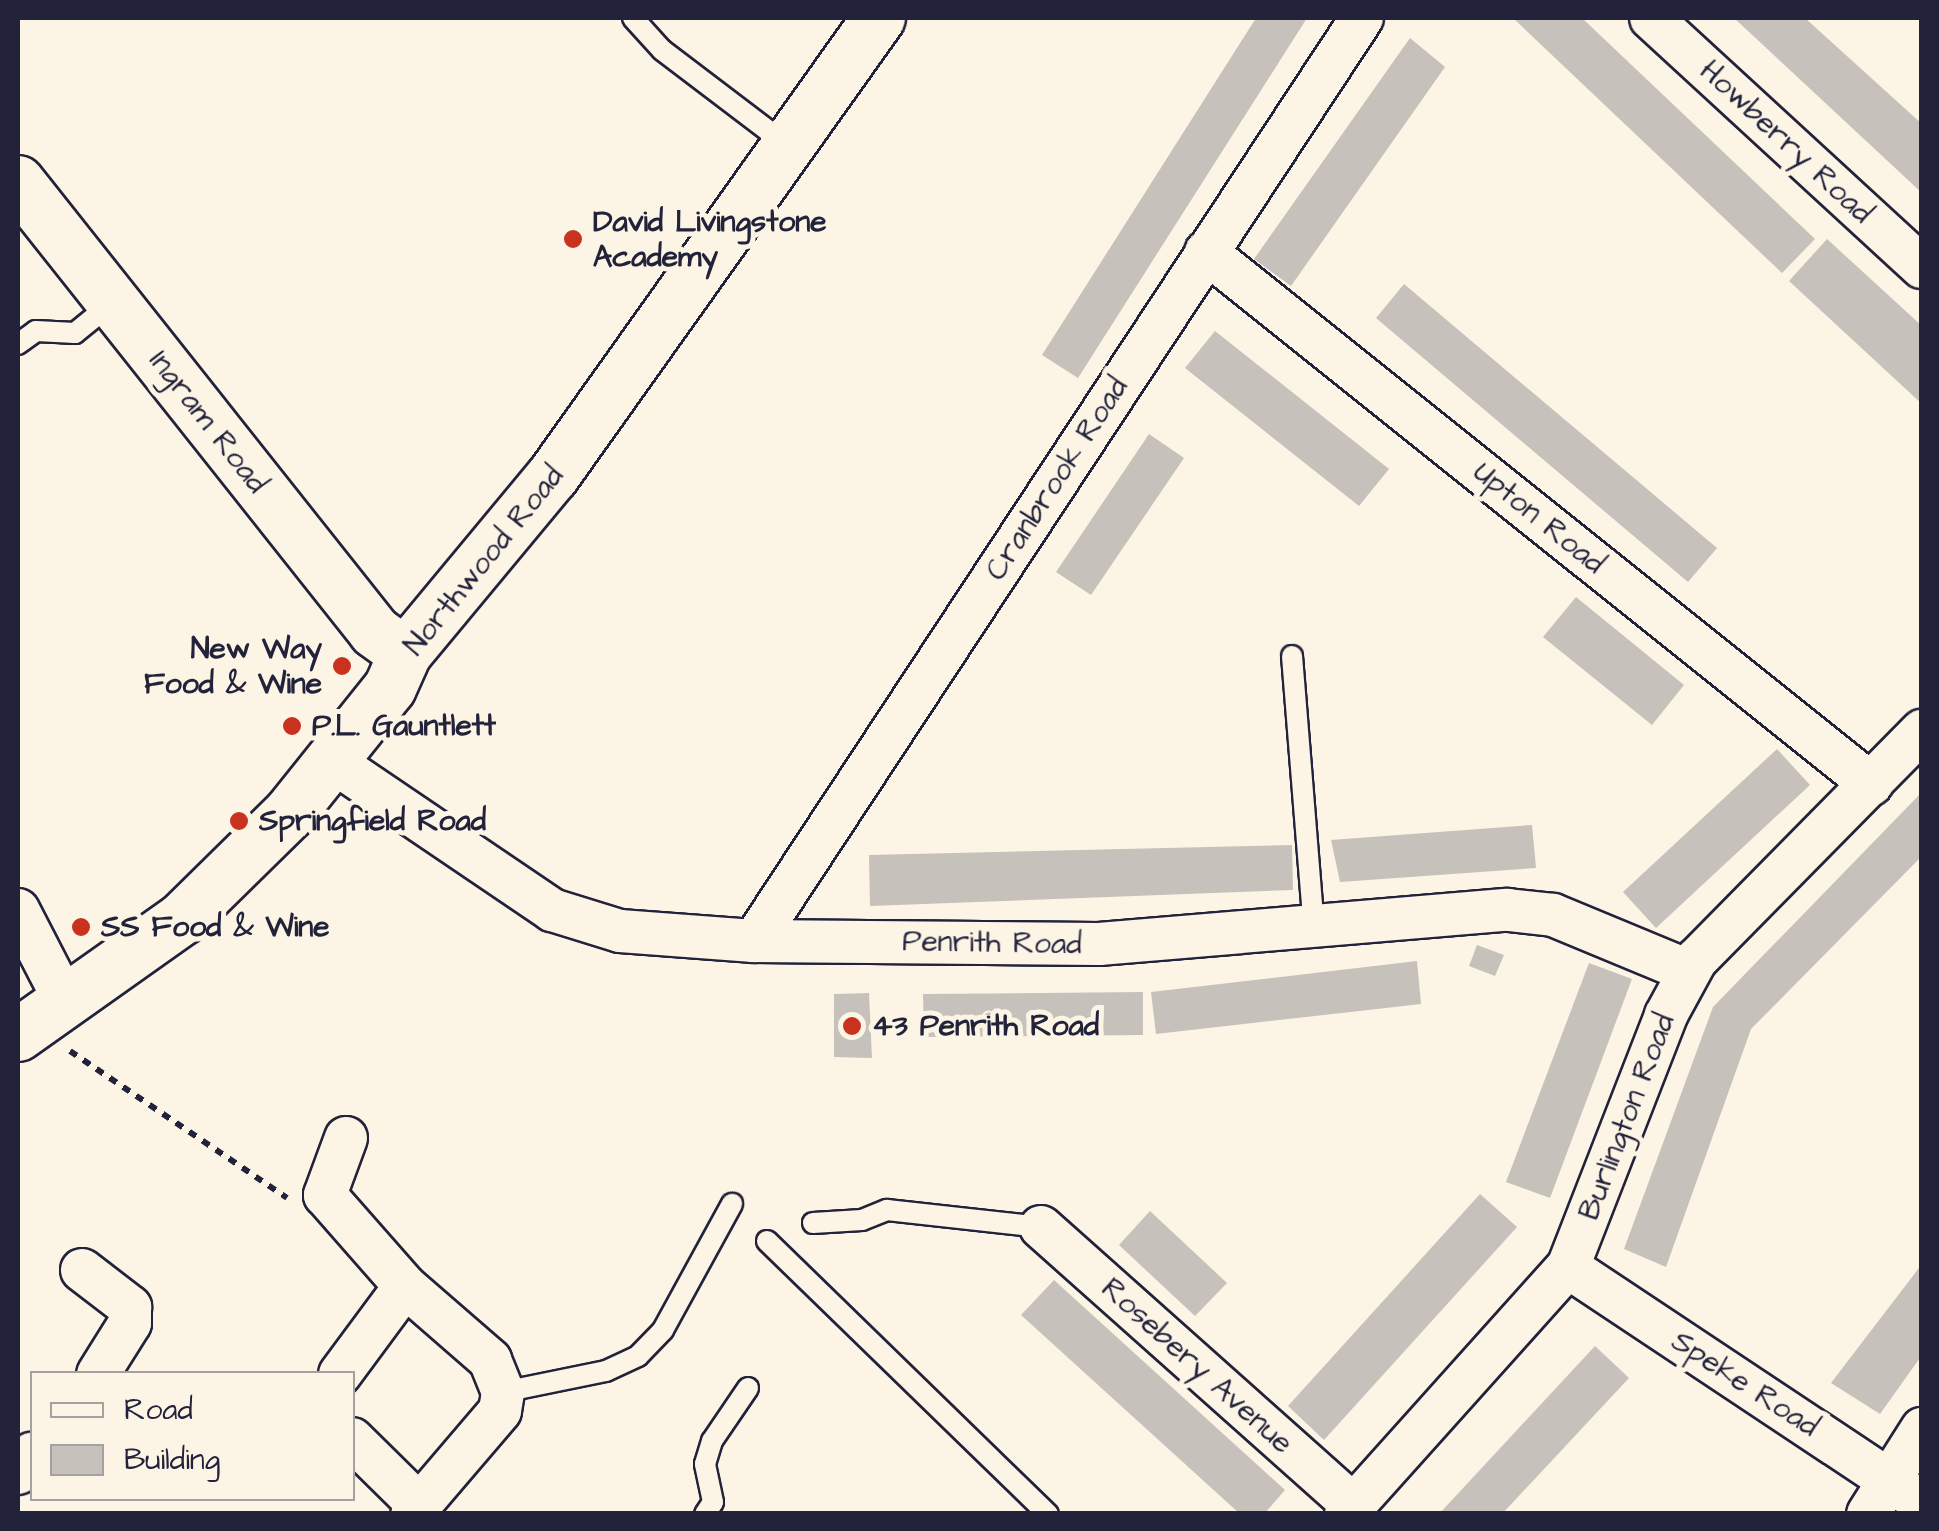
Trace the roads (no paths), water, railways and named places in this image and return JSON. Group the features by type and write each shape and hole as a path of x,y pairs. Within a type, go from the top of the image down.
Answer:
{"street":[{"name":"Northwood Road","path":"43,1018 182,919 332,761 390,688 405,654 553,476 879,18"},
{"name":"Cranbrook Road","path":"754,941 1362,18"},
{"name":"Howberry Road","path":"1651,18 1922,267"},
{"name":"Ingram Road","path":"18,182 375,632 405,654"},
{"name":"Upton Road","path":"1206,252 1871,784"},
{"name":"Burlington Road","path":"1350,1509 1568,1267 1688,972 1922,731"},
{"name":"Penrith Road","path":"332,761 576,920 754,941 1100,944 1531,912 1688,972"},
{"path":"18,910 43,1018"},
{"path":"346,1138 326,1196 405,1286 490,1360 503,1392 500,1412 415,1509 355,1442"},
{"name":"Rosebery Avenue","path":"1041,1227 1350,1509"},
{"name":"Speke Road","path":"1568,1267 1892,1499"},
{"path":"82,1270 130,1307 130,1323 100,1371"},
{"path":"342,1371 405,1286"},
{"path":"1892,1499 1922,1429"}],"lane":[{"path":"633,18 662,50 788,146"},
{"path":"18,344 36,331 75,332 113,302"},
{"path":"1292,656 1314,930"},
{"path":"503,1392 606,1371 638,1356 673,1314 732,1204"},
{"path":"813,1223 862,1220 888,1210 1041,1227"},
{"path":"767,1241 1048,1514"},
{"path":"705,1514 714,1502 705,1464 712,1441 748,1388"}],"place":[{"name":"David Livingstone Academy","path":"573,239"},
{"name":"New Way Food & Wine","path":"342,666"},
{"name":"P.L. Gauntlett","path":"292,726"},
{"name":"Springfield Road","path":"239,821"},
{"name":"SS Food & Wine","path":"81,927"},
{"name":"43 Penrith Road","path":"852,1026"}]}
